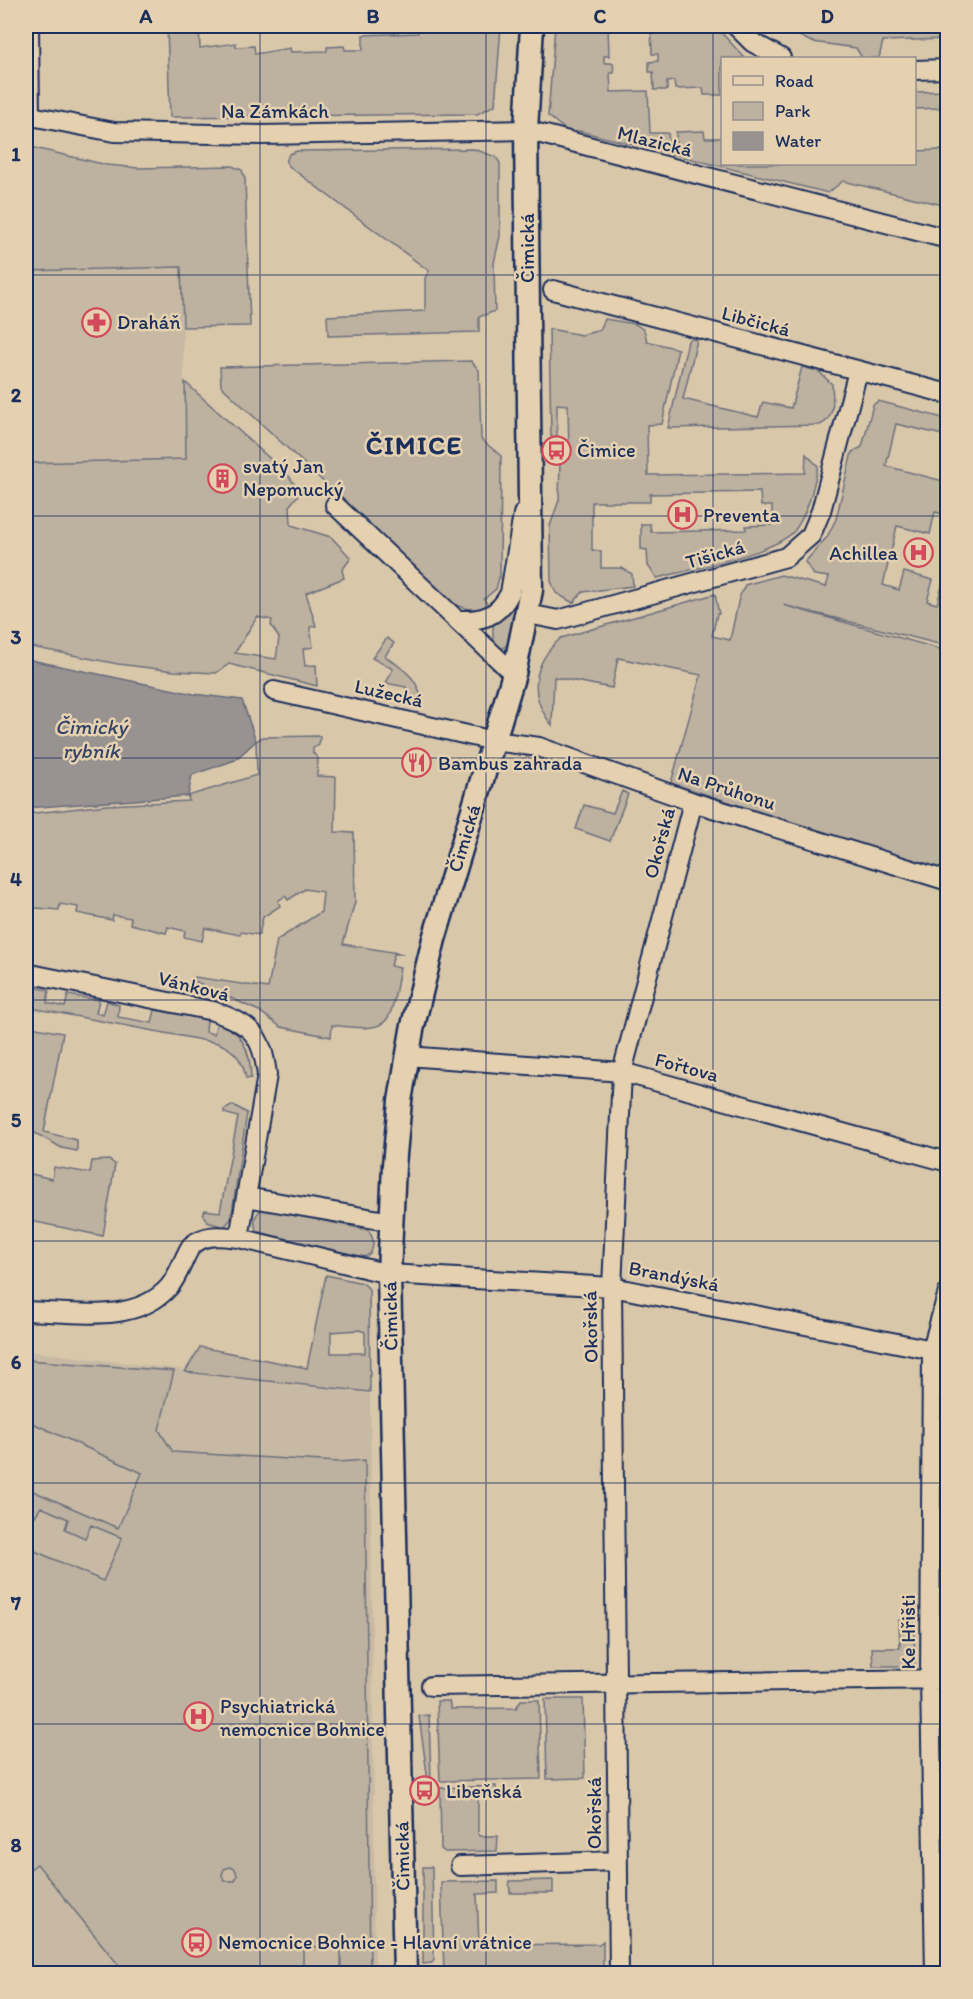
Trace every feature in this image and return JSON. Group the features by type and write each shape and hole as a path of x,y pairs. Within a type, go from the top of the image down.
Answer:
{"street":[{"path":"28,116 29,26"},
{"name":"Čimická","path":"405,1974 388,1274 396,1144 407,1056 434,939 514,674 528,614 531,590 526,130 532,26"},
{"path":"736,26 752,42 779,57"},
{"path":"916,70 948,69"},
{"name":"Na Zámkách","path":"28,116 114,132 262,135 526,130"},
{"name":"Mlazická","path":"526,130 948,239"},
{"name":"Libčická","path":"554,290 948,394"},
{"name":"Tišická","path":"528,614 558,620 568,618 786,557 811,535 822,512 858,371"},
{"name":"Čimická","path":"457,620 477,621 488,617 500,609 510,593 529,470"},
{"path":"335,505 514,674"},
{"name":"Lužecká","path":"274,691 494,741"},
{"name":"Na Průhonu","path":"494,741 539,747 693,802 948,881"},
{"name":"Okořská","path":"619,1974 616,1862 618,1684 612,1287 622,1072 693,802"},
{"name":"Vánková","path":"26,973 213,1011 237,1020 253,1030 264,1052 267,1075 239,1238"},
{"name":"Fořtova","path":"407,1056 622,1072 948,1162"},
{"path":"246,1197 392,1222"},
{"path":"26,1311 86,1313 135,1309 148,1303 168,1287 191,1246 208,1236 239,1238 388,1274"},
{"name":"Brandýská","path":"388,1274 612,1287 940,1351"},
{"name":"Ke Hřišti","path":"935,1974 940,1351 948,1293"},
{"path":"430,1686 939,1679"},
{"name":"Okořská","path":"460,1866 616,1862"}],"shaded area":[{"path":"181,267 186,459 26,463 26,271"},
{"name":"Psychiatrická nemocnice Bohnice","path":"26,1351 370,1392 375,1973 26,1974"}],"green space":[{"path":"167,26 199,26 200,48 236,43 236,47 254,46 255,54 290,48 291,52 327,51 327,47 344,46 345,50 363,50 363,35 418,33 418,26 501,26 495,105 477,114 170,117"},
{"path":"555,26 608,26 609,56 604,56 604,63 613,63 614,73 610,73 611,92 648,91 650,133 668,133 670,152 676,151 676,132 704,131 705,138 721,138 721,165 916,165 916,151 942,150 943,159 947,159 947,206 843,181 828,193 579,131 571,134 548,116"},
{"path":"651,26 715,26 744,57 721,57 721,95 704,95 703,88 675,89 674,81 667,82 667,90 654,90 653,72 649,72 649,62 658,61 658,54 652,54"},
{"path":"778,26 947,26 947,39 883,41 879,57 861,57 856,48 812,42"},
{"path":"947,91 947,100 940,100 940,108 916,109 916,92"},
{"path":"26,146 107,165 139,168 232,166 242,170 245,179 250,326 183,327 181,267 26,271"},
{"path":"474,149 496,157 500,163 500,236 494,263 495,311 479,317 479,332 328,336 327,316 425,311 425,278 429,271 290,167 286,162 289,154 297,151"},
{"path":"605,319 635,324 644,330 647,341 678,349 662,424 647,425 648,475 805,473 806,454 818,466 804,515 795,530 785,538 731,560 657,578 648,566 647,550 641,549 641,524 650,524 651,532 746,530 746,526 772,525 772,506 761,506 760,492 650,494 650,502 592,502 592,550 601,551 601,568 622,568 632,574 633,586 583,592 573,603 556,593 551,581 550,526 559,500 560,460 569,454 568,405 557,404 557,437 551,437 549,329 582,335 600,330"},
{"path":"697,340 683,399 758,417 763,402 791,408 802,367 818,371 832,384 832,408 829,418 820,425 668,428 688,341"},
{"path":"471,361 479,370 481,439 501,456 500,574 496,589 484,599 489,607 479,609 453,603 221,386 220,367"},
{"path":"185,382 289,476 300,493 290,505 291,525 331,537 351,558 342,570 344,578 306,593 316,626 310,627 313,647 303,649 305,666 316,665 317,686 229,664 216,673 174,671 118,664 26,646 26,463 186,459","holes":["227,472 228,486 218,487 217,473","257,617 272,620 271,625 279,638 276,659 235,653"]},
{"path":"878,401 947,419 947,436 896,424 886,466 947,482 947,515 935,512 930,534 897,526 883,585 899,590 904,572 933,580 927,601 937,604 943,582 947,584 947,646 783,605 947,651 947,873 671,783 701,675 618,658 612,688 554,677 552,725 539,703 537,691 539,669 551,648 561,638 715,594 719,614 717,614 712,636 730,640 739,598 745,585 781,575 826,587 829,577 814,575 805,562 827,537 836,519 852,452 862,447 873,405"},
{"path":"520,597 508,644 503,648 497,647 493,639 493,626"},
{"path":"387,638 394,643 385,656 415,682 422,705 405,702 406,687 386,683 393,669 372,658"},
{"path":"320,736 319,745 313,748 313,753 318,758 317,776 336,777 335,832 354,833 355,902 343,944 404,954 394,954 391,966 400,968 393,1002 390,1014 378,1026 367,1028 332,1025 331,1037 281,1027 259,1011 194,981 195,977 268,988 277,940 321,912 323,892 305,889 288,900 285,896 278,901 280,906 263,917 259,935 241,932 240,935 205,928 202,941 184,937 185,931 168,927 166,933 130,924 131,918 113,915 112,920 77,913 78,907 60,904 59,910 26,907 26,814 107,805 189,801 188,796 257,775 256,741 263,737"},
{"path":"622,791 628,794 610,841 576,829 584,805 613,813"},
{"path":"26,986 49,990 47,1003 65,1007 68,995 99,1000 96,1013 103,1015 107,1001 119,1005 118,1017 152,1023 155,1010 207,1019 206,1032 214,1034 217,1022 233,1030 239,1036 247,1051 251,1078 246,1079 243,1066 234,1052 218,1043 26,1007"},
{"path":"26,1026 63,1033 44,1132 77,1140 77,1151 62,1148 26,1128"},
{"path":"233,1105 247,1113 231,1219 224,1227 207,1222 203,1214 205,1210 220,1212 238,1117 224,1113 224,1110"},
{"path":"109,1160 115,1164 103,1236 26,1220 27,1173 52,1179 54,1167 90,1173 92,1161"},
{"path":"263,1208 368,1230 373,1241 372,1250 365,1257 262,1235 257,1233 255,1222 257,1214"},
{"path":"326,1275 363,1283 369,1289 370,1392 185,1372 200,1347 307,1368","holes":["359,1330 365,1332 365,1353 331,1353 331,1332"]},
{"name":"Psychiatrická nemocnice Bohnice","path":"26,1360 174,1371 159,1430 173,1452 339,1462 365,1460 370,1973 341,1973 341,1947 303,1947 303,1966 298,1967 298,1973 125,1973 37,1864 26,1872 26,1547 103,1581 122,1538 91,1525 85,1538 65,1529 68,1519 41,1507 35,1516 26,1512 26,1488 118,1528 142,1473 30,1422 26,1430","holes":["230,1867 235,1869 237,1875 235,1881 224,1881 222,1875 224,1869"]},
{"path":"899,1620 914,1620 915,1666 873,1666 872,1648 900,1648"},
{"path":"545,1699 583,1699 585,1778 547,1779"},
{"path":"521,1700 539,1700 541,1779 440,1781 437,1701 449,1701 451,1709 516,1708"},
{"path":"429,1715 431,1781 428,1781 419,1716"},
{"path":"496,1786 496,1797 478,1797 478,1833 479,1836 498,1836 497,1851 445,1852 441,1849 440,1788"},
{"path":"423,1867 432,1867 434,1959 432,1963 423,1964"},
{"path":"553,1880 553,1893 510,1893 509,1881"},
{"path":"498,1881 498,1893 477,1894 479,1945 599,1944 603,1941 603,1973 444,1973 441,1882"}],"water":[{"name":"Čimický rybník","path":"26,659 194,694 242,700 256,741 235,760 192,775 188,796 26,808"}],"place":[{"name":"Draháň","path":"96,322"},
{"name":"Čimice","path":"556,450"},
{"name":"svatý Jan Nepomucký","path":"222,478"},
{"name":"Preventa","path":"682,515"},
{"name":"Achillea","path":"919,553"},
{"name":"Bambus zahrada","path":"417,763"},
{"name":"Psychiatrická nemocnice Bohnice","path":"199,1717"},
{"name":"Libeňská","path":"425,1791"},
{"name":"Nemocnice Bohnice - Hlavní vrátnice","path":"197,1942"}],"district":[{"name":"ČIMICE","path":"414,445"}]}
